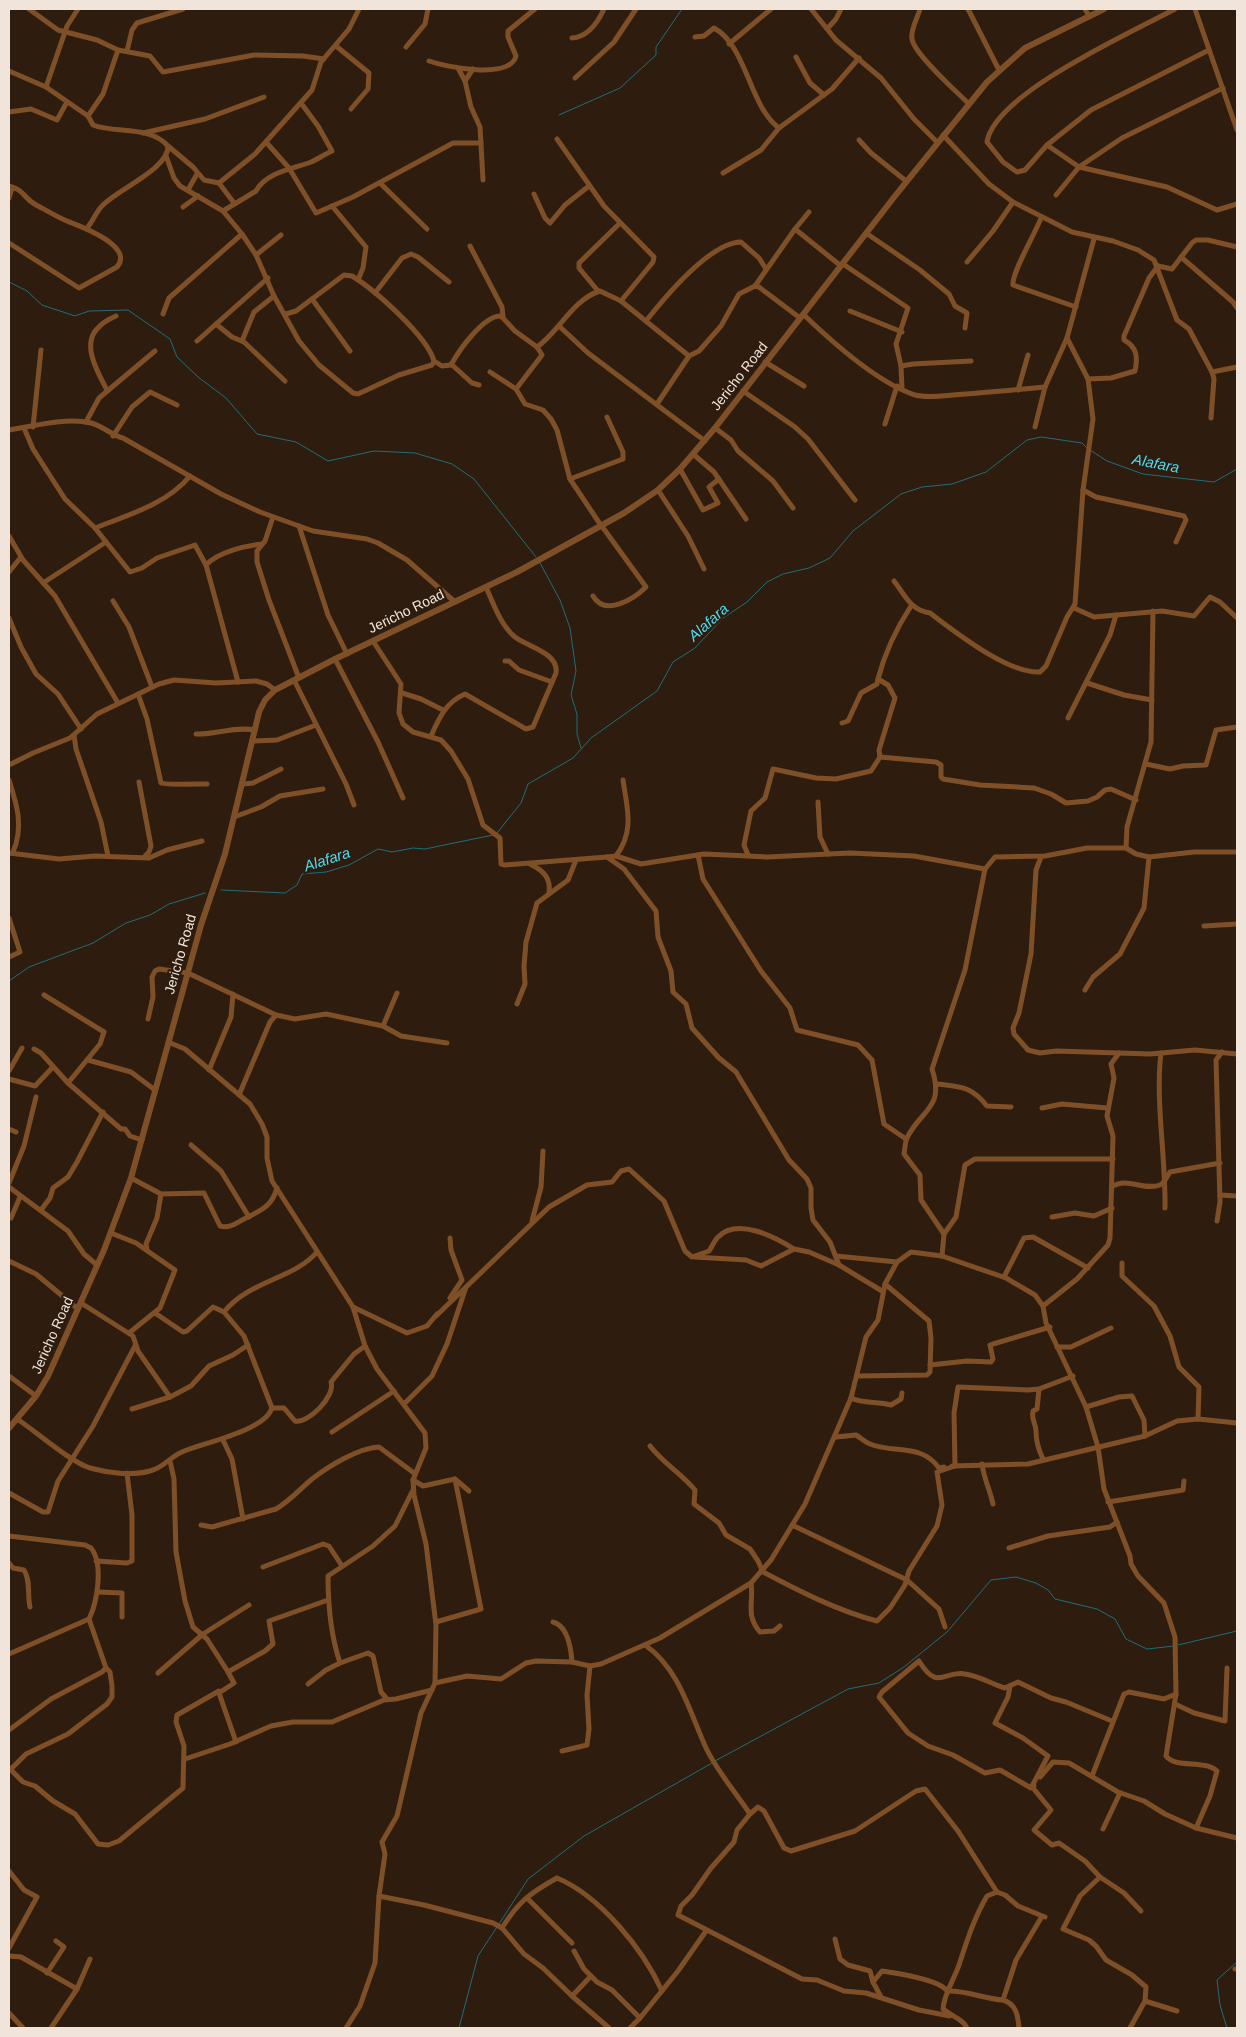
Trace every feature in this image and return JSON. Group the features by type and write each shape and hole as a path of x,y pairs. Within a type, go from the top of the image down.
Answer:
{"street":[{"path":"29,9 51,26 64,32 97,40 118,50 150,56 163,72 254,55 303,56 324,59"},
{"path":"46,88 64,32 78,9"},
{"path":"127,51 132,30 137,23 183,9"},
{"path":"219,183 244,165 301,103 316,84 320,65 349,29 360,9"},
{"path":"406,47 425,24 428,9"},
{"path":"429,61 458,68 499,68 514,61 516,56 508,38 508,31 536,9"},
{"path":"572,38 587,32 604,9"},
{"path":"575,78 614,42 636,9"},
{"path":"729,44 771,9"},
{"path":"812,9 827,30 881,78 914,119 937,142"},
{"path":"827,30 841,9"},
{"path":"920,9 912,35 913,43 938,73 968,103"},
{"path":"968,9 999,70"},
{"path":"1085,9 1089,16"},
{"name":"Jericho Road","path":"9,1428 36,1396 48,1376 111,1233 131,1178 168,1042 234,817 262,705 275,690 335,659 517,572 640,503 658,490 705,441 742,391 968,103 999,70 1025,48 1104,9"},
{"path":"1175,9 1046,78 1006,112 988,134 987,142 1003,162 1017,172 1025,170 1047,145 1091,110 1210,50"},
{"path":"1195,9 1237,130"},
{"path":"695,37 704,36 714,28 729,44 766,113 779,128"},
{"path":"336,46 370,73 368,89 351,109"},
{"path":"88,116 103,94 118,50"},
{"path":"796,56 810,83 824,95"},
{"path":"723,173 761,150 779,128 824,95 859,58"},
{"path":"458,68 465,81 471,107 480,127 483,180"},
{"path":"465,81 472,68"},
{"path":"9,71 46,88 88,116 93,125 97,127 143,133 162,140 193,167 204,180 219,183 234,202"},
{"path":"1056,195 1078,167 1122,138 1223,88"},
{"path":"143,133 204,119 264,97"},
{"path":"9,112 31,108 57,120 67,102"},
{"path":"223,211 234,202 256,191 259,185 289,168 309,162 332,151 318,126 301,103"},
{"path":"943,135 990,184 1013,202 1072,232 1113,241 1138,250 1154,260 1178,320 1189,329 1212,372 1212,418"},
{"path":"557,139 589,186 652,255 654,260 621,301"},
{"path":"859,140 871,153 906,181"},
{"path":"266,142 289,168 314,213 318,213 380,183 453,143 481,142"},
{"path":"1047,145 1078,167 1167,187 1218,210 1237,204"},
{"path":"168,146 166,156 174,178 180,186 223,211 242,234 256,255 268,278 274,296 286,314 299,341 319,366 356,394 399,375 432,366 434,361"},
{"path":"87,228 103,205 166,156"},
{"path":"188,190 197,174"},
{"path":"380,183 427,229"},
{"path":"534,194 545,218 550,222 565,204 589,186"},
{"path":"9,187 20,189 33,203 87,228 114,245 120,260 117,267 81,288 9,243"},
{"path":"9,187 12,188 9,198"},
{"path":"184,207 198,196"},
{"path":"967,262 993,231 1013,202"},
{"path":"332,206 366,247 364,268 358,280"},
{"path":"657,404 690,356 699,351 721,326 739,294 755,286 809,212"},
{"path":"1042,218 1015,271 1013,285 1076,307"},
{"path":"620,222 579,263 579,268 598,291 621,301 690,356"},
{"path":"795,230 842,265 907,306 908,310 902,332 896,344 901,366 902,389"},
{"path":"866,233 920,270 949,294 954,306 966,313 964,328"},
{"path":"163,314 168,298 242,234"},
{"path":"256,255 281,235"},
{"path":"1035,427 1045,387 1067,338 1094,238"},
{"path":"1158,266 1172,269 1192,243 1202,239 1237,247"},
{"path":"646,321 699,265 730,243 741,242 759,258 766,269"},
{"path":"470,246 502,308 503,317 515,331 542,353 541,359 516,389"},
{"path":"375,294 402,258 411,254 418,257 449,282"},
{"path":"1181,256 1233,302 1237,308"},
{"path":"1088,379 1112,378 1135,371 1135,350 1131,344 1124,340 1124,336 1149,278 1158,266"},
{"path":"286,314 296,311 344,275 358,280 416,331 432,354 434,361 442,366 451,364 467,341 487,321 494,316 503,317"},
{"path":"197,341 268,278"},
{"path":"755,286 763,289 801,316 845,352 896,386 915,394 933,396 1045,387"},
{"path":"537,348 579,305 598,291"},
{"path":"242,341 254,312 274,296"},
{"path":"312,298 350,351"},
{"path":"850,311 902,332"},
{"path":"107,390 92,356 92,339 98,327 116,316"},
{"path":"216,324 232,337 242,341 285,381"},
{"path":"559,326 588,353 705,441"},
{"path":"894,580 911,606 924,613 930,613 981,651 1036,673 1043,671 1067,617 1074,608 1083,490 1092,419 1088,379 1067,338"},
{"path":"33,426 41,350"},
{"path":"86,422 99,398 155,351"},
{"path":"1018,390 1028,355"},
{"path":"901,366 972,361"},
{"path":"765,362 804,386"},
{"path":"451,364 472,383 479,385"},
{"path":"1212,372 1237,367"},
{"path":"490,372 516,389 525,404 543,410 551,419 557,430 570,479 600,525 646,587 636,597 610,606 601,605 593,596"},
{"path":"885,424 896,386"},
{"path":"742,391 795,427 808,439 855,500"},
{"path":"113,436 132,406 150,392 177,405"},
{"path":"570,479 620,462 626,456 607,417"},
{"path":"9,430 86,422 103,428 113,436 123,438 221,494 273,517 313,531 367,539 378,543 407,560 455,602"},
{"path":"24,428 33,449 65,499 95,528 130,572 142,568 157,558 196,545 206,565 238,682"},
{"path":"715,428 731,440 738,451 773,481 793,508"},
{"path":"693,454 714,472 746,520"},
{"path":"680,469 703,510 718,503 709,487 719,479"},
{"path":"95,528 153,504 180,489 190,476"},
{"path":"658,490 688,536 704,569"},
{"path":"1083,490 1096,497 1184,516 1186,520 1176,542"},
{"path":"273,517 262,544 257,551 258,568 297,679 316,725 346,784 354,805"},
{"path":"299,526 328,615 347,654"},
{"path":"9,536 21,557 62,607 118,703"},
{"path":"43,583 106,542"},
{"path":"206,565 243,547 262,544"},
{"path":"9,572 21,557"},
{"path":"432,736 443,710 457,698 469,694 526,729 533,727 557,669 554,661 513,635 496,609 486,587"},
{"path":"1074,608 1094,617 1153,611 1194,616 1210,597 1220,602 1237,618"},
{"path":"112,600 129,627 152,687"},
{"path":"842,723 848,721 861,693 877,684 890,644 911,606"},
{"path":"1126,848 1125,836 1151,742 1153,611"},
{"path":"1068,718 1110,635 1116,615"},
{"path":"9,618 21,647 36,674 58,694 81,729"},
{"path":"373,641 401,684 402,693 399,713 403,724 413,732 441,740 451,751 468,779 483,825 500,838 502,865 607,856 616,856 640,864 698,855 767,857 828,854 914,856 985,869"},
{"path":"335,659 378,742 403,798"},
{"path":"505,661 509,661 519,670 552,682"},
{"path":"748,855 744,845 751,811 765,798 773,768 816,778 836,779 871,771 880,757 879,750 895,698 888,685 878,679"},
{"path":"9,764 58,744 74,735 97,714 118,703 152,687 174,680 262,682 275,690"},
{"path":"1086,683 1124,695 1152,700"},
{"path":"402,693 421,699 443,710"},
{"path":"138,694 147,719 161,783 168,785 184,782 207,784"},
{"path":"253,741 277,740 316,725"},
{"path":"1146,764 1170,769 1183,766 1206,765 1216,730 1237,727"},
{"path":"196,734 212,735 239,728 255,730"},
{"path":"74,735 76,749 101,822 108,856"},
{"path":"880,757 936,762 941,765 940,775 943,779 980,785 1034,788 1051,794 1066,803 1088,801 1111,788 1136,800"},
{"path":"243,784 253,784 281,768"},
{"path":"9,780 12,797 17,807 20,826 18,841 11,853 31,857 60,859 156,856 167,850 202,840"},
{"path":"616,856 623,847 630,829 629,807 624,780"},
{"path":"139,782 151,846 145,856"},
{"path":"234,817 261,807 280,796 323,789"},
{"path":"818,802 817,816 820,837 828,854"},
{"path":"944,1234 921,1200 920,1175 904,1154 906,1139 932,1108 937,1084 932,1069 965,970 985,869 995,857 1041,856 1087,848 1126,848 1136,854 1149,857 1194,852 1237,852"},
{"path":"698,855 703,879 761,971 790,1008 797,1030 858,1045 872,1060 884,1124 906,1139"},
{"path":"607,856 624,869 656,911 658,937 671,971 673,992 686,1004 692,1028 736,1072 789,1160 807,1179 811,1188 811,1208 814,1220 826,1235 840,1265"},
{"path":"1041,856 1035,881 1031,954 1019,1013 1013,1024 1014,1034 1028,1050 1034,1053 1056,1051 1161,1053 1195,1050 1237,1052"},
{"path":"1085,990 1093,977 1120,954 1144,908 1149,857"},
{"path":"517,1004 525,984 526,942 537,903 568,880 576,860"},
{"path":"530,864 540,869 547,876 550,883 549,894"},
{"path":"9,918 20,952 9,957"},
{"path":"1204,926 1237,924"},
{"path":"148,1019 153,997 152,977 155,970 188,973 276,1015 295,1019 326,1014 383,1026 401,1036 447,1043"},
{"path":"209,1070 231,1017 234,994"},
{"path":"383,1026 397,994"},
{"path":"44,995 103,1031 104,1036 100,1044 68,1083"},
{"path":"239,1095 270,1022 276,1015"},
{"path":"168,1042 185,1049 250,1104 262,1124 267,1137 269,1172 277,1188 353,1307 365,1346 394,1391 425,1433 427,1440 426,1448 413,1477 426,1544 436,1622 435,1683 420,1713 397,1816 382,1842 385,1854 379,1896 375,1963 360,2006 346,2028"},
{"path":"9,1071 22,1048"},
{"path":"34,1049 68,1083 130,1136 142,1140"},
{"path":"1216,1221 1220,1195 1220,1162 1216,1060 1223,1052"},
{"path":"1043,1306 1088,1268 1108,1245 1112,1208 1114,1136 1109,1128 1108,1108 1114,1078 1111,1064 1119,1053"},
{"path":"1161,1053 1160,1081 1166,1178 1165,1208"},
{"path":"88,1060 132,1072 155,1090"},
{"path":"9,1079 35,1086 53,1067"},
{"path":"937,1084 963,1087 977,1093 986,1106 1012,1107"},
{"path":"9,1183 24,1146 36,1097"},
{"path":"1042,1108 1062,1104 1108,1108"},
{"path":"41,1210 50,1198 53,1188 72,1171 103,1112"},
{"path":"9,1129 16,1132"},
{"path":"191,1145 221,1171 249,1216"},
{"path":"532,1221 541,1187 543,1151"},
{"path":"942,1256 944,1234 956,1217 965,1165 975,1160 1113,1159"},
{"path":"1112,1186 1120,1182 1138,1186 1159,1185 1170,1172 1220,1162"},
{"path":"353,1307 407,1332 427,1326 468,1284 512,1244 532,1221 571,1193 590,1183 612,1182 622,1171 628,1169 664,1200 685,1251 692,1257 746,1260 761,1266 794,1249"},
{"path":"131,1178 161,1194 204,1193 220,1226 224,1227 238,1224 267,1206 274,1197 277,1188"},
{"path":"9,1187 68,1232 80,1249 97,1265"},
{"path":"147,1251 146,1244 157,1218 161,1194"},
{"path":"1220,1195 1237,1196"},
{"path":"11,1218 20,1197"},
{"path":"1052,1217 1075,1213 1094,1216 1112,1208"},
{"path":"692,1257 710,1251 718,1236 730,1231 745,1229 776,1237 794,1249 809,1252 840,1265 882,1291"},
{"path":"111,1233 138,1245 175,1270 164,1300 155,1313 129,1333"},
{"path":"1004,1277 1024,1238 1033,1237 1088,1268"},
{"path":"436,1316 462,1280 451,1250 450,1238"},
{"path":"138,1245 146,1244"},
{"path":"224,1312 255,1287 305,1265 317,1252"},
{"path":"435,1683 467,1676 501,1679 526,1663 536,1661 572,1662 590,1666 601,1664 628,1650 645,1645 751,1583 763,1572 805,1504 836,1437 851,1398 866,1337 878,1320 882,1291 896,1262 911,1252 942,1256 1004,1277 1035,1295 1043,1306 1046,1323 1050,1326 1057,1347 1073,1376 1086,1406 1098,1446 1108,1502 1130,1556 1131,1564 1138,1576 1164,1603 1175,1637 1176,1694 1166,1756 1173,1761 1196,1763 1216,1771 1210,1796 1196,1828"},
{"path":"836,1256 896,1262"},
{"path":"9,1261 36,1274 79,1306 129,1333 134,1338 135,1346 170,1398"},
{"path":"1122,1263 1122,1276 1154,1306 1170,1336 1179,1367 1199,1387 1198,1419"},
{"path":"404,1404 432,1376 447,1344 468,1284"},
{"path":"857,1376 929,1374 929,1322 885,1284"},
{"path":"17,1419 88,1467 127,1473 151,1471 182,1452 223,1440 259,1422 270,1414 272,1408 244,1336 224,1312 213,1307 187,1331 183,1332 155,1313"},
{"path":"930,1366 967,1361 991,1362 993,1359 990,1345 1050,1326"},
{"path":"1057,1347 1071,1347 1111,1328"},
{"path":"132,1409 170,1398 191,1386 209,1366 233,1355 248,1345"},
{"path":"9,1493 43,1512 48,1512 58,1481 93,1426 135,1346"},
{"path":"272,1408 284,1408 295,1421 300,1422 306,1419 328,1400 332,1394 331,1382 354,1354 365,1346"},
{"path":"9,1376 36,1396"},
{"path":"954,1466 954,1413 958,1386 1018,1390 1039,1389 1073,1376"},
{"path":"1039,1389 1037,1410 1033,1411 1032,1419 1036,1432 1035,1440 1043,1459"},
{"path":"332,1432 394,1391"},
{"path":"851,1398 861,1403 880,1402 890,1405 901,1400 902,1393"},
{"path":"1086,1406 1119,1396 1131,1396 1144,1420 1145,1436"},
{"path":"836,1437 856,1435 868,1444 920,1452 931,1457 939,1468 982,1464 1028,1464 1145,1436 1177,1421 1198,1419 1237,1423"},
{"path":"223,1440 232,1459 243,1519"},
{"path":"650,1446 658,1457 692,1486 695,1490 694,1504 719,1523 726,1535 750,1549 763,1572 804,1593 862,1617 877,1621 890,1608 937,1526 942,1510 937,1472 954,1466"},
{"path":"201,1525 212,1527 284,1505 312,1479 362,1450 379,1447 422,1486 454,1479"},
{"path":"9,1536 85,1546 93,1551 96,1561 98,1592 89,1619 106,1668 110,1672 112,1697 107,1704 68,1734 26,1754 10,1768 23,1782 35,1786 53,1801 75,1814 98,1844 108,1845 119,1841 183,1788 184,1746 176,1722 177,1715 234,1683 203,1634 193,1627 180,1578 176,1552 174,1479 170,1461"},
{"path":"982,1464 986,1485 989,1488 993,1504"},
{"path":"96,1561 127,1563 132,1561 132,1515 127,1473"},
{"path":"454,1479 469,1491"},
{"path":"436,1622 461,1614 476,1612 481,1609 482,1605 467,1548 454,1479"},
{"path":"1108,1502 1183,1490 1184,1481"},
{"path":"340,1662 334,1646 328,1600 328,1576 373,1546 395,1526 414,1489"},
{"path":"1009,1548 1048,1536 1110,1527 1117,1522"},
{"path":"792,1525 906,1580 939,1609 945,1626"},
{"path":"263,1566 323,1544 329,1546 342,1566"},
{"path":"9,1563 13,1568 24,1570 28,1577 27,1592 30,1607"},
{"path":"751,1583 753,1593 749,1614 754,1624 760,1632 774,1631 780,1626"},
{"path":"98,1592 122,1593 122,1617"},
{"path":"228,1672 265,1652 273,1644 269,1621 328,1600"},
{"path":"158,1673 203,1634 248,1605"},
{"path":"9,1654 89,1619"},
{"path":"553,1622 559,1624 565,1631 572,1662"},
{"path":"645,1645 657,1656 684,1693 707,1749 750,1814"},
{"path":"308,1684 318,1675 340,1662 371,1654 379,1677 381,1692 387,1700"},
{"path":"1010,1686 1008,1697 995,1723 1023,1738 1048,1756 1031,1788 1000,1770 985,1773 953,1756 928,1746 908,1733 879,1697 882,1692 919,1661 926,1673 942,1679 963,1673 1003,1688 1018,1682 1051,1698 1066,1702 1112,1721"},
{"path":"562,1751 587,1745 587,1694 590,1666"},
{"path":"9,1730 51,1699 102,1672 106,1668"},
{"path":"1175,1704 1194,1713 1225,1721 1227,1668"},
{"path":"185,1759 236,1742 271,1726 293,1722 332,1722 344,1718 372,1703 432,1690"},
{"path":"220,1691 236,1742"},
{"path":"1092,1776 1112,1721 1120,1702 1127,1692 1164,1699 1176,1694"},
{"path":"1141,1911 1124,1893 1100,1876 1085,1861 1059,1843 1052,1845 1048,1843 1034,1830 1051,1810 1032,1788 1050,1764 1062,1761 1120,1793 1144,1801 1165,1814 1196,1828 1237,1838"},
{"path":"967,2028 959,2019 950,2016 919,2010 880,1997 844,1991 817,1980 802,1979 753,1955 728,1939 706,1931 678,1915 681,1906 734,1842 736,1830 758,1807 764,1811 784,1848 792,1851 855,1830 916,1792 925,1789 958,1832 997,1892 1005,1895 1018,1906 1043,1918 1016,1960 1003,2000"},
{"path":"1102,1828 1120,1793"},
{"path":"9,1871 24,1890 37,1897 9,1948"},
{"path":"1100,1876 1080,1896 1063,1929 1089,1940 1106,1960 1142,1982 1147,1992 1145,2001 1130,2028"},
{"path":"502,1928 516,1905 557,1878 570,1884 598,1905 627,1936 662,1991"},
{"path":"950,2016 943,2009 944,1997 982,1904 987,1896 997,1892"},
{"path":"379,1896 460,1914 493,1923 502,1928 524,1954 543,1968 609,2028"},
{"path":"527,1898 572,1943"},
{"path":"630,2028 678,1971 706,1931"},
{"path":"836,1939 840,1959 848,1964 870,1971 880,1997"},
{"path":"47,1973 63,1951 64,1947 56,1941"},
{"path":"574,1952 584,1969 591,1976 612,1990 640,2018"},
{"path":"9,1956 21,1957 77,1989"},
{"path":"51,2028 77,1989 90,1959"},
{"path":"873,1982 882,1971 922,1979 945,1986 948,1991"},
{"path":"572,1996 591,1976"},
{"path":"948,1991 957,1990 989,2000 1003,2000 1012,2004 1018,2016 1018,2028"},
{"path":"1145,2001 1177,2011"},
{"path":"9,2013 24,2028"}],"waterway":[{"path":"559,115 620,88 656,55 656,47 682,9"},
{"path":"9,282 27,291 42,305 75,316 89,311 128,310 170,339 177,357 198,377 226,398 257,434 296,442 328,461 374,451 415,453 452,464 474,479 536,557"},
{"name":"Alafara","path":"497,833 521,803 528,784 573,758 591,738 657,691 673,662 695,648 723,618 747,602 767,582 783,574 809,568 830,558 853,531 901,494 922,487 952,484 986,472 1027,440 1041,437 1082,443 1087,448"},
{"name":"Alafara","path":"1090,450 1107,461 1143,474 1214,482 1237,469"},
{"path":"540,563 560,600 570,628 576,671 571,695 577,714 577,734 581,748"},
{"name":"Alafara","path":"221,890 285,893 297,885 302,874 326,872 349,865 378,849 392,852 413,848 425,849 493,835"},
{"name":"Alafara","path":"9,981 29,967 93,943 126,923 150,915 169,904 205,893"},
{"path":"715,1761 848,1689 879,1683 904,1667 947,1632 991,1580 1016,1577 1036,1583 1048,1590 1055,1599 1097,1609 1115,1619 1126,1639 1147,1649 1174,1646"},
{"path":"1178,1645 1237,1631"},
{"path":"499,1924 528,1879 584,1836 712,1763"},
{"path":"459,2028 478,1956 497,1927"},
{"path":"1227,2028 1220,2005 1217,1980 1237,1962"}]}
